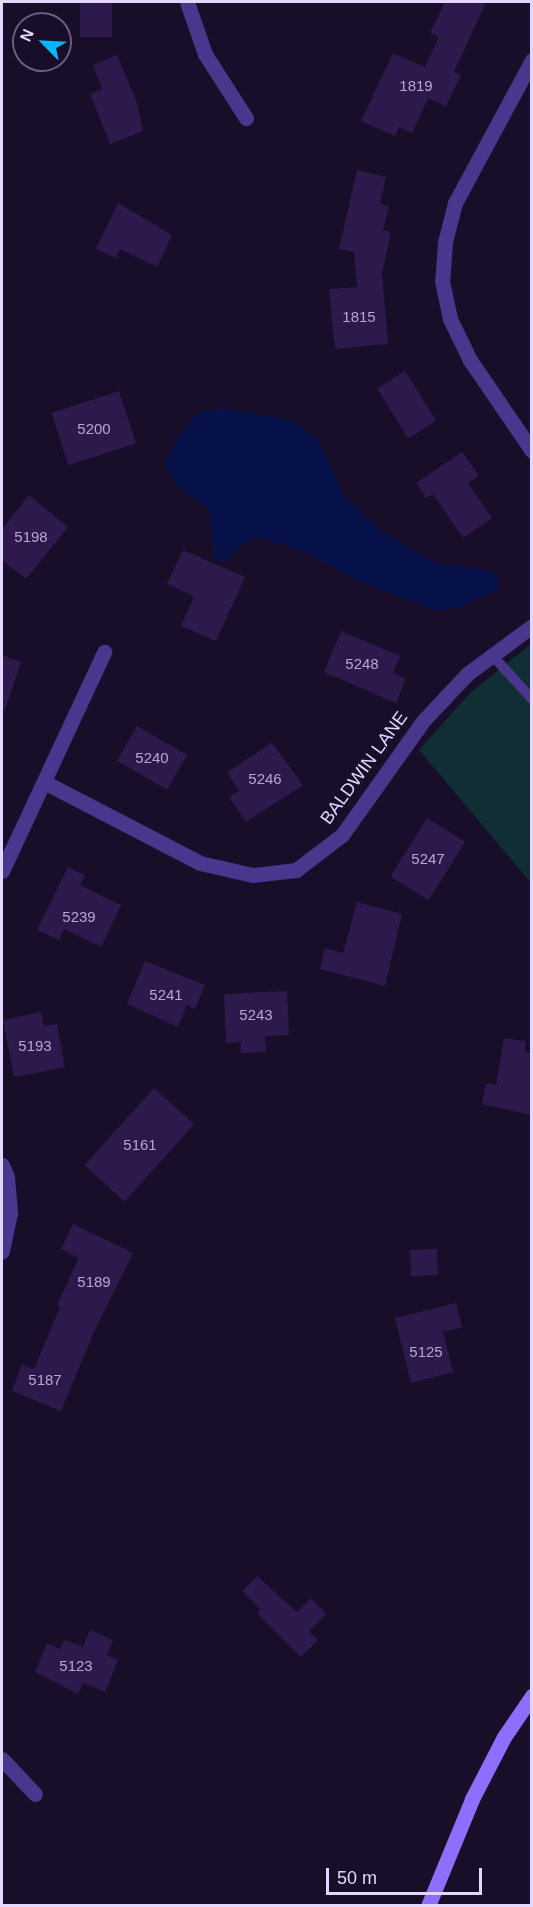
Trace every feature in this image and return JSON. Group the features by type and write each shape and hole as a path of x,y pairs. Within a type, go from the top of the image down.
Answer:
{"street":[{"path":"187,2 205,54 246,118"},
{"path":"531,60 455,203 445,242 442,281 450,319 470,360 531,451"},
{"name":"BALDWIN LANE","path":"44,782 217,869 253,875 296,870 342,835 423,720 491,654 531,626"},
{"path":"2,871 104,652"},
{"path":"2,1165 7,1177 10,1213 2,1251"},
{"path":"428,1905 472,1799 504,1737 531,1696"},
{"path":"2,1759 35,1794"}],"lane":[{"path":"491,654 531,699"}],"green space":[{"path":"531,644 531,883 419,750 470,693"}],"shaded area":[{"path":"225,408 290,420 318,439 344,496 382,531 433,562 493,572 498,577 499,589 460,607 438,611 360,582 304,552 260,537 243,544 222,563 215,558 209,509 176,485 165,465 177,438 198,413"}],"building":[{"path":"80,2 112,2 112,37 80,37"},
{"path":"445,2 486,2 454,72 461,75 446,106 428,98 412,133 399,127 395,136 361,121 393,53 425,67 439,37 430,33"},
{"path":"117,55 137,103 143,131 110,144 90,94 102,89 93,65"},
{"path":"357,170 386,177 380,204 389,206 383,230 391,232 382,273 388,344 335,349 329,289 357,287 354,252 339,249"},
{"path":"118,203 172,235 157,267 120,249 116,258 96,249"},
{"path":"405,371 436,421 408,439 377,388"},
{"path":"119,391 136,443 68,465 51,413"},
{"path":"462,452 479,476 468,483 492,518 463,538 433,494 426,498 416,483"},
{"path":"29,495 68,527 26,579 2,560 2,529"},
{"path":"183,550 245,577 216,641 181,626 194,596 167,584"},
{"path":"341,631 400,656 393,673 406,679 396,703 324,672"},
{"path":"2,655 21,662 5,710 2,709"},
{"path":"137,726 187,755 167,790 117,761"},
{"path":"272,743 303,785 246,822 229,797 239,791 227,772"},
{"path":"427,818 465,842 429,900 390,877"},
{"path":"68,867 85,875 80,885 121,905 101,947 64,929 59,940 37,930"},
{"path":"357,902 402,914 385,986 320,969 325,948 343,953"},
{"path":"145,961 205,985 195,1009 187,1005 178,1027 127,1004"},
{"path":"287,991 289,1035 265,1036 266,1052 241,1053 241,1042 226,1043 224,994"},
{"path":"41,1012 44,1026 57,1024 65,1067 14,1077 3,1020"},
{"path":"504,1038 526,1041 525,1052 531,1053 531,1115 482,1104 486,1083 496,1085"},
{"path":"154,1088 194,1124 125,1201 84,1165"},
{"path":"73,1224 133,1253 97,1325 61,1411 12,1391 22,1364 34,1369 60,1307 57,1305 79,1258 61,1249"},
{"path":"437,1249 438,1275 411,1276 410,1250"},
{"path":"456,1303 462,1327 443,1332 453,1372 411,1383 395,1318"},
{"path":"257,1576 297,1612 311,1598 326,1614 309,1631 318,1640 301,1657 257,1613 260,1609 242,1591"},
{"path":"90,1630 113,1640 107,1655 118,1660 105,1692 83,1683 78,1694 35,1672 47,1643 60,1649 64,1640 83,1647"}]}
